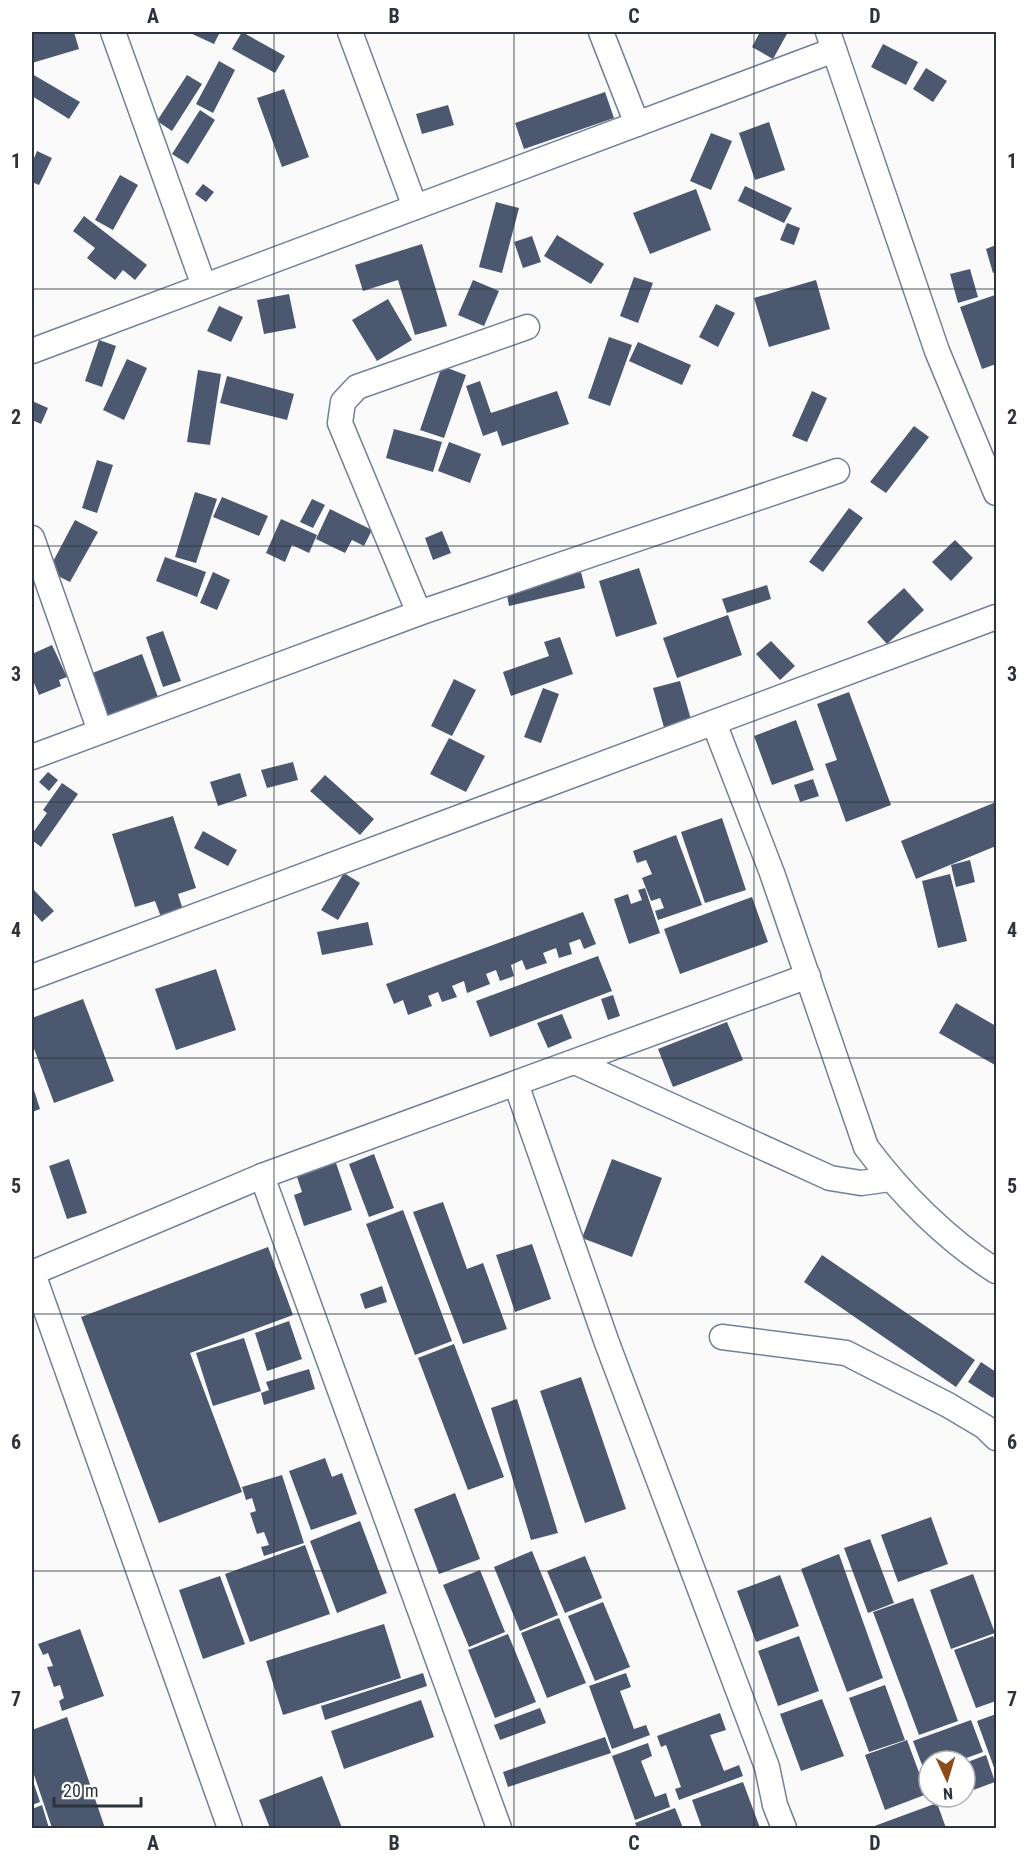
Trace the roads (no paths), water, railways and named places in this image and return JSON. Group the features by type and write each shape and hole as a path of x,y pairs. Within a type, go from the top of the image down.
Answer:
{"street":[{"path":"113,32 204,286"},
{"path":"350,32 415,207"},
{"path":"601,32 637,124"},
{"path":"32,351 637,124 831,41 937,351 996,493"},
{"path":"419,613 340,423 343,402 357,387 527,327"},
{"path":"32,757 419,613 837,471"},
{"path":"32,538 100,731"},
{"path":"32,977 996,617"},
{"path":"714,723 808,976 866,1147 890,1179 972,1256 996,1271"},
{"path":"230,1828 32,1272 262,1176 808,976"},
{"path":"575,1062 830,1178 861,1183 890,1179"},
{"path":"516,1084 607,1343 766,1767 775,1804 784,1828"},
{"path":"262,1176 499,1828"},
{"path":"722,1337 846,1353 948,1405 985,1427 996,1438"}]}
